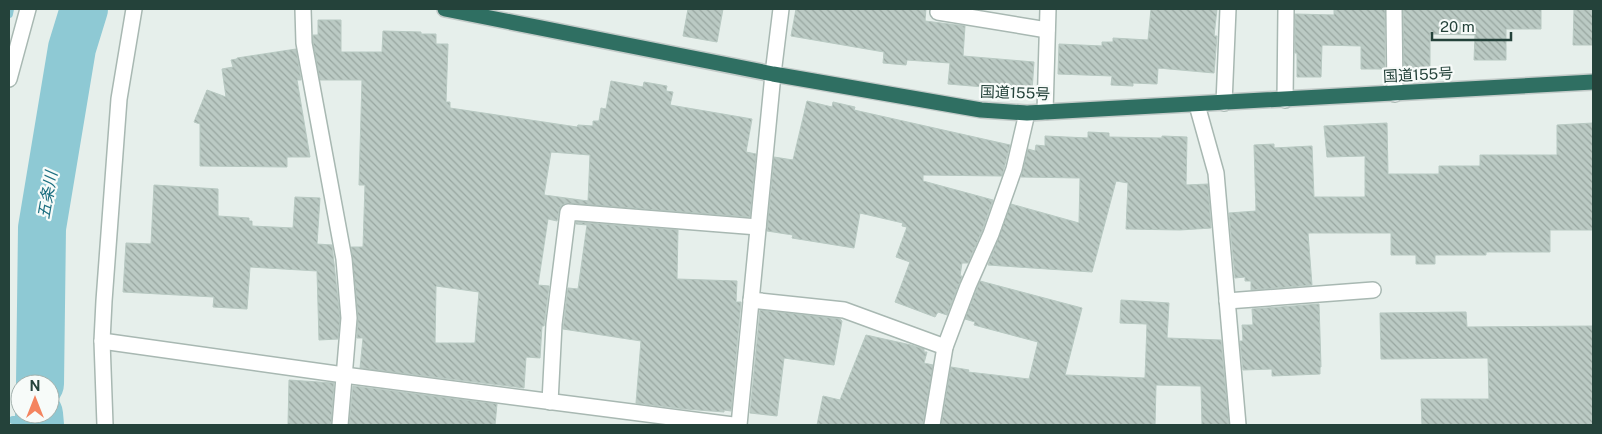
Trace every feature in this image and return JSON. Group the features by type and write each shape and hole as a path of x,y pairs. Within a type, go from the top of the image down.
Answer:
{"highway":[{"name":"国道155号","path":"445,9 773,74 981,110 1027,113 1593,82"}],"street":[{"path":"9,79 28,9"},
{"path":"105,425 102,341 119,99 134,9"},
{"path":"303,9 304,43 344,259 349,318 340,425"},
{"path":"739,425 781,9"},
{"path":"939,9 938,12 1047,30"},
{"path":"1045,112 1048,9"},
{"path":"1224,103 1228,9"},
{"path":"1285,100 1286,9"},
{"path":"1394,9 1395,94"},
{"path":"1198,105 1216,173 1238,425"},
{"path":"932,425 944,347 995,225 1014,169 1027,113"},
{"path":"550,402 554,324 568,212 758,227"},
{"path":"1227,301 1373,290"},
{"path":"751,300 844,310 944,347"},
{"path":"102,341 344,375 733,425"}],"building":[{"path":"688,9 723,9 717,42 683,36"},
{"path":"796,9 926,9 925,21 965,26 963,56 1034,62 1032,91 948,84 950,63 907,60 906,65 883,63 884,52 791,36"},
{"path":"1151,9 1217,9 1214,36 1217,36 1214,73 1158,68 1157,84 1133,83 1133,86 1111,85 1112,76 1058,74 1059,44 1102,46 1102,42 1113,42 1113,38 1148,40"},
{"path":"1334,9 1385,9 1385,69 1361,69 1361,46 1322,45 1321,77 1297,77 1295,14 1334,15"},
{"path":"1403,9 1541,9 1541,29 1506,29 1506,60 1474,60 1475,35 1430,34 1430,70 1404,70"},
{"path":"1574,9 1593,9 1593,45 1573,45"},
{"path":"318,20 341,20 341,52 382,52 383,31 436,34 436,44 448,44 446,102 450,102 450,108 577,127 578,125 593,126 593,121 599,121 601,108 606,109 611,81 643,87 644,82 667,86 666,91 673,92 670,105 752,119 746,152 756,154 750,217 565,203 560,207 557,221 548,219 538,285 549,286 544,326 542,326 540,358 526,357 524,388 360,368 363,338 357,338 358,317 351,247 363,247 365,185 359,185 362,80 320,80 313,42 313,35 318,35","holes":["551,152 590,155 588,201 544,195","436,286 479,292 475,343 435,343"]},
{"path":"296,49 301,80 297,80 310,157 287,157 287,167 200,166 200,124 194,122 207,90 226,97 222,69 233,67 231,60 237,58"},
{"path":"807,101 832,107 833,102 855,107 854,110 1010,145 1002,176 923,175 923,181 993,200 968,263 962,263 960,276 962,276 947,315 938,312 935,317 895,302 910,262 896,257 907,227 902,226 903,223 860,213 854,248 792,238 793,235 767,231 774,157 793,160"},
{"path":"1387,123 1388,174 1439,174 1439,166 1480,166 1480,155 1557,155 1557,125 1593,123 1593,230 1550,230 1550,252 1486,252 1486,255 1435,255 1435,264 1416,264 1416,255 1391,255 1391,233 1308,233 1312,285 1251,290 1251,281 1245,281 1245,277 1235,278 1229,213 1256,211 1254,145 1274,144 1274,148 1312,146 1314,197 1365,197 1365,156 1327,157 1324,126"},
{"path":"1088,132 1109,133 1109,137 1187,137 1186,185 1208,184 1211,228 1180,230 1126,229 1128,183 1116,181 1092,272 988,265 1011,204 1079,223 1080,178 1021,177 1028,149 1035,151 1036,145 1045,146 1045,136 1088,138"},
{"path":"154,185 218,189 218,216 249,218 249,221 252,221 252,226 293,228 295,197 320,198 317,244 332,245 340,318 338,339 319,340 317,271 250,267 247,309 213,307 214,297 123,292 126,243 151,244"},
{"path":"576,222 678,230 677,279 737,281 736,302 741,302 731,411 685,409 636,403 641,341 563,329 568,288 578,289 587,225 576,224"},
{"path":"980,281 1082,308 1065,375 1145,378 1147,324 1120,323 1121,300 1169,303 1167,338 1221,340 1229,425 1202,425 1201,386 1156,385 1155,425 941,425 951,367 969,370 968,372 1029,379 1038,342 974,325 975,322 965,319"},
{"path":"1319,304 1320,374 1272,376 1272,369 1243,370 1240,341 1243,341 1242,325 1253,325 1252,309"},
{"path":"760,310 840,319 842,321 834,365 784,358 777,416 750,413"},
{"path":"1466,312 1467,327 1593,326 1593,425 1422,425 1421,399 1489,399 1488,358 1381,359 1380,313"},
{"path":"866,335 911,345 924,349 924,352 927,352 924,363 933,365 923,425 817,425 823,396 840,400"},
{"path":"289,380 334,383 331,425 288,425"},
{"path":"353,386 497,404 495,425 349,425"}],"waterway":[{"path":"9,14 10,9"},
{"name":"五条川","path":"40,374 42,228 72,48 84,9"}]}
